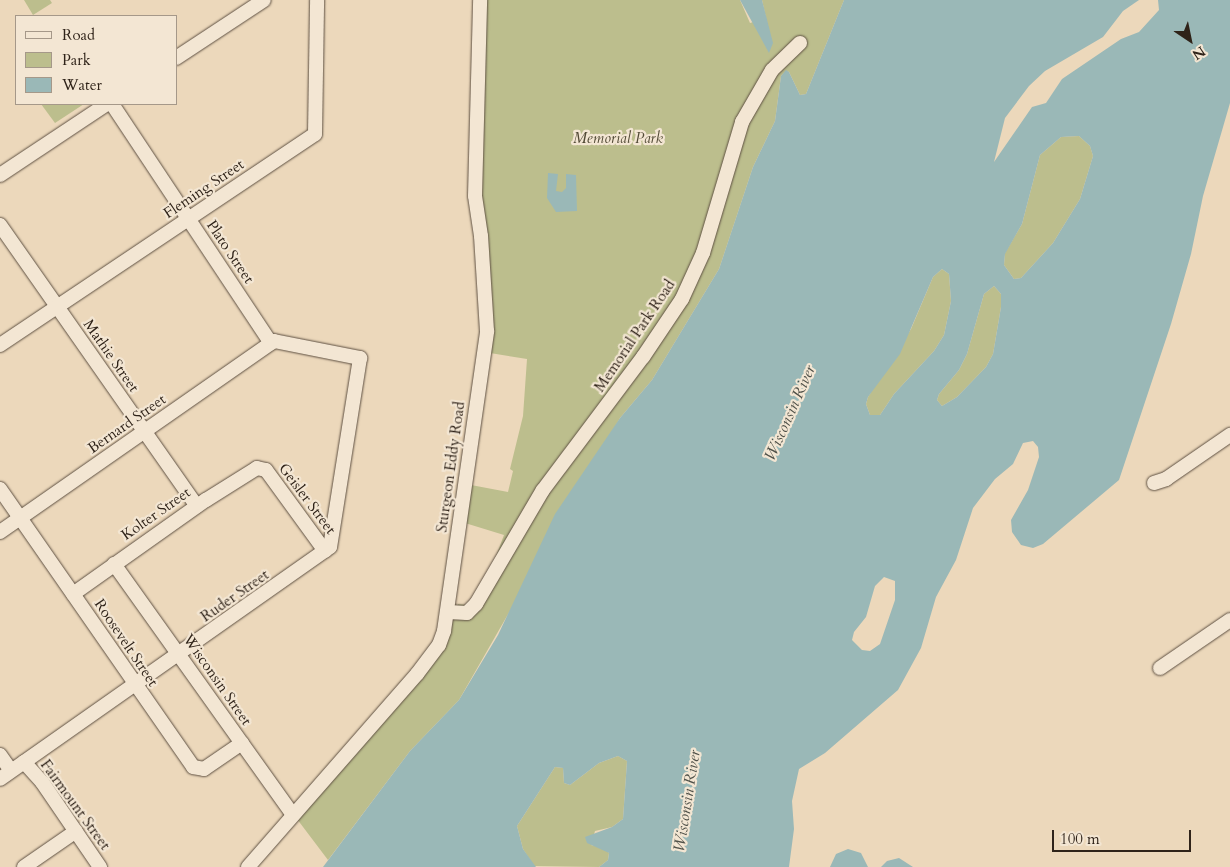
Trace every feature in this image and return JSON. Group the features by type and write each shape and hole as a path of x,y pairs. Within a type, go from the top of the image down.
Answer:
{"street":[{"path":"178,57 264,0"},
{"name":"Fleming Street","path":"0,345 314,134 317,0"},
{"name":"Sturgeon Eddy Road","path":"248,867 424,666 442,640 448,612 487,331 482,236 475,196 480,0"},
{"name":"Memorial Park Road","path":"448,612 465,614 476,604 543,490 616,394 682,299 704,253 742,122 772,70 800,43"},
{"path":"0,175 105,105"},
{"name":"Plato Street","path":"113,105 271,343"},
{"name":"Mathie Street","path":"0,225 197,506"},
{"path":"271,343 282,340 360,358 335,526 330,547 325,551"},
{"name":"Bernard Street","path":"0,532 271,343"},
{"path":"1154,483 1166,478 1230,435"},
{"name":"Geisler Street","path":"261,468 277,484 325,551"},
{"name":"Kolter Street","path":"73,594 197,506 252,470 261,468"},
{"name":"Roosevelt Street","path":"0,489 135,685 196,769 204,769 242,743"},
{"name":"Ruder Street","path":"6,775 325,551"},
{"name":"Wisconsin Street","path":"114,564 293,815"},
{"path":"1160,668 1230,620"},
{"path":"0,755 6,775"},
{"name":"Fairmount Street","path":"24,762 42,782 100,867"},
{"path":"24,867 76,831"}],"green space":[{"path":"24,0 50,0 52,3 33,15"},
{"name":"Memorial Park","path":"486,0 740,0 750,23 766,18 762,0 844,0 806,94 800,95 789,72 786,71 781,76 775,121 753,167 719,269 652,380 620,418 459,700 410,751 328,860 297,819 448,636 458,604 468,605 490,572 504,535 465,523 471,485 508,492 513,471 510,469 523,416 527,359 490,353 493,308 481,206"},
{"path":"42,105 82,105 55,123"},
{"path":"1079,136 1090,146 1093,156 1080,199 1053,243 1021,278 1014,279 1004,265 1005,253 1022,224 1040,155 1061,137"},
{"path":"942,269 949,274 951,301 944,335 934,351 894,394 880,415 870,415 866,404 868,397 911,329 933,277"},
{"path":"994,286 1001,294 1001,307 993,354 986,367 957,397 942,406 937,400 939,394 959,370 967,354 984,294"},
{"path":"618,756 627,761 623,819 612,827 595,831 591,845 604,848 609,853 608,860 599,867 534,866 523,849 517,826 555,767 563,768 564,783 570,785 599,763"}],"water":[{"path":"740,0 762,0 773,43 769,53"},
{"name":"Wisconsin River","path":"844,0 1139,0 1123,11 1103,37 1045,71 1029,86 1005,118 994,162 1032,107 1046,103 1062,79 1121,39 1139,32 1159,10 1158,0 1230,0 1230,103 1203,196 1191,254 1171,324 1119,480 1043,544 1033,548 1021,545 1012,532 1011,520 1028,490 1039,457 1038,447 1033,441 1023,443 1013,464 995,479 973,508 956,560 936,597 921,648 898,690 825,753 799,769 792,801 794,829 789,867 599,867 608,860 609,853 587,843 585,837 612,827 623,819 627,761 618,756 599,763 570,785 564,783 563,768 555,767 517,826 523,849 536,867 323,867 410,751 459,700 498,635 555,514 620,418 652,380 719,269 753,167 775,121 781,76 786,70 789,72 800,95 806,94","holes":["1079,136 1090,146 1093,156 1080,199 1053,243 1021,278 1014,279 1004,265 1005,254 1022,224 1040,155 1061,137","942,269 949,274 951,301 944,335 934,351 894,394 880,415 870,415 866,404 868,397 900,354 933,277","994,286 1001,294 1001,307 993,354 986,367 957,397 942,406 937,400 939,394 959,370 967,354 984,294","884,577 895,581 895,600 880,644 870,651 862,650 852,640 854,632 866,617 875,586"]},
{"path":"548,173 558,174 556,191 562,192 566,188 566,174 576,175 577,211 556,212 547,198"},
{"path":"848,849 861,853 868,867 830,867 836,854"},
{"path":"899,858 913,867 881,867 887,861"}]}
